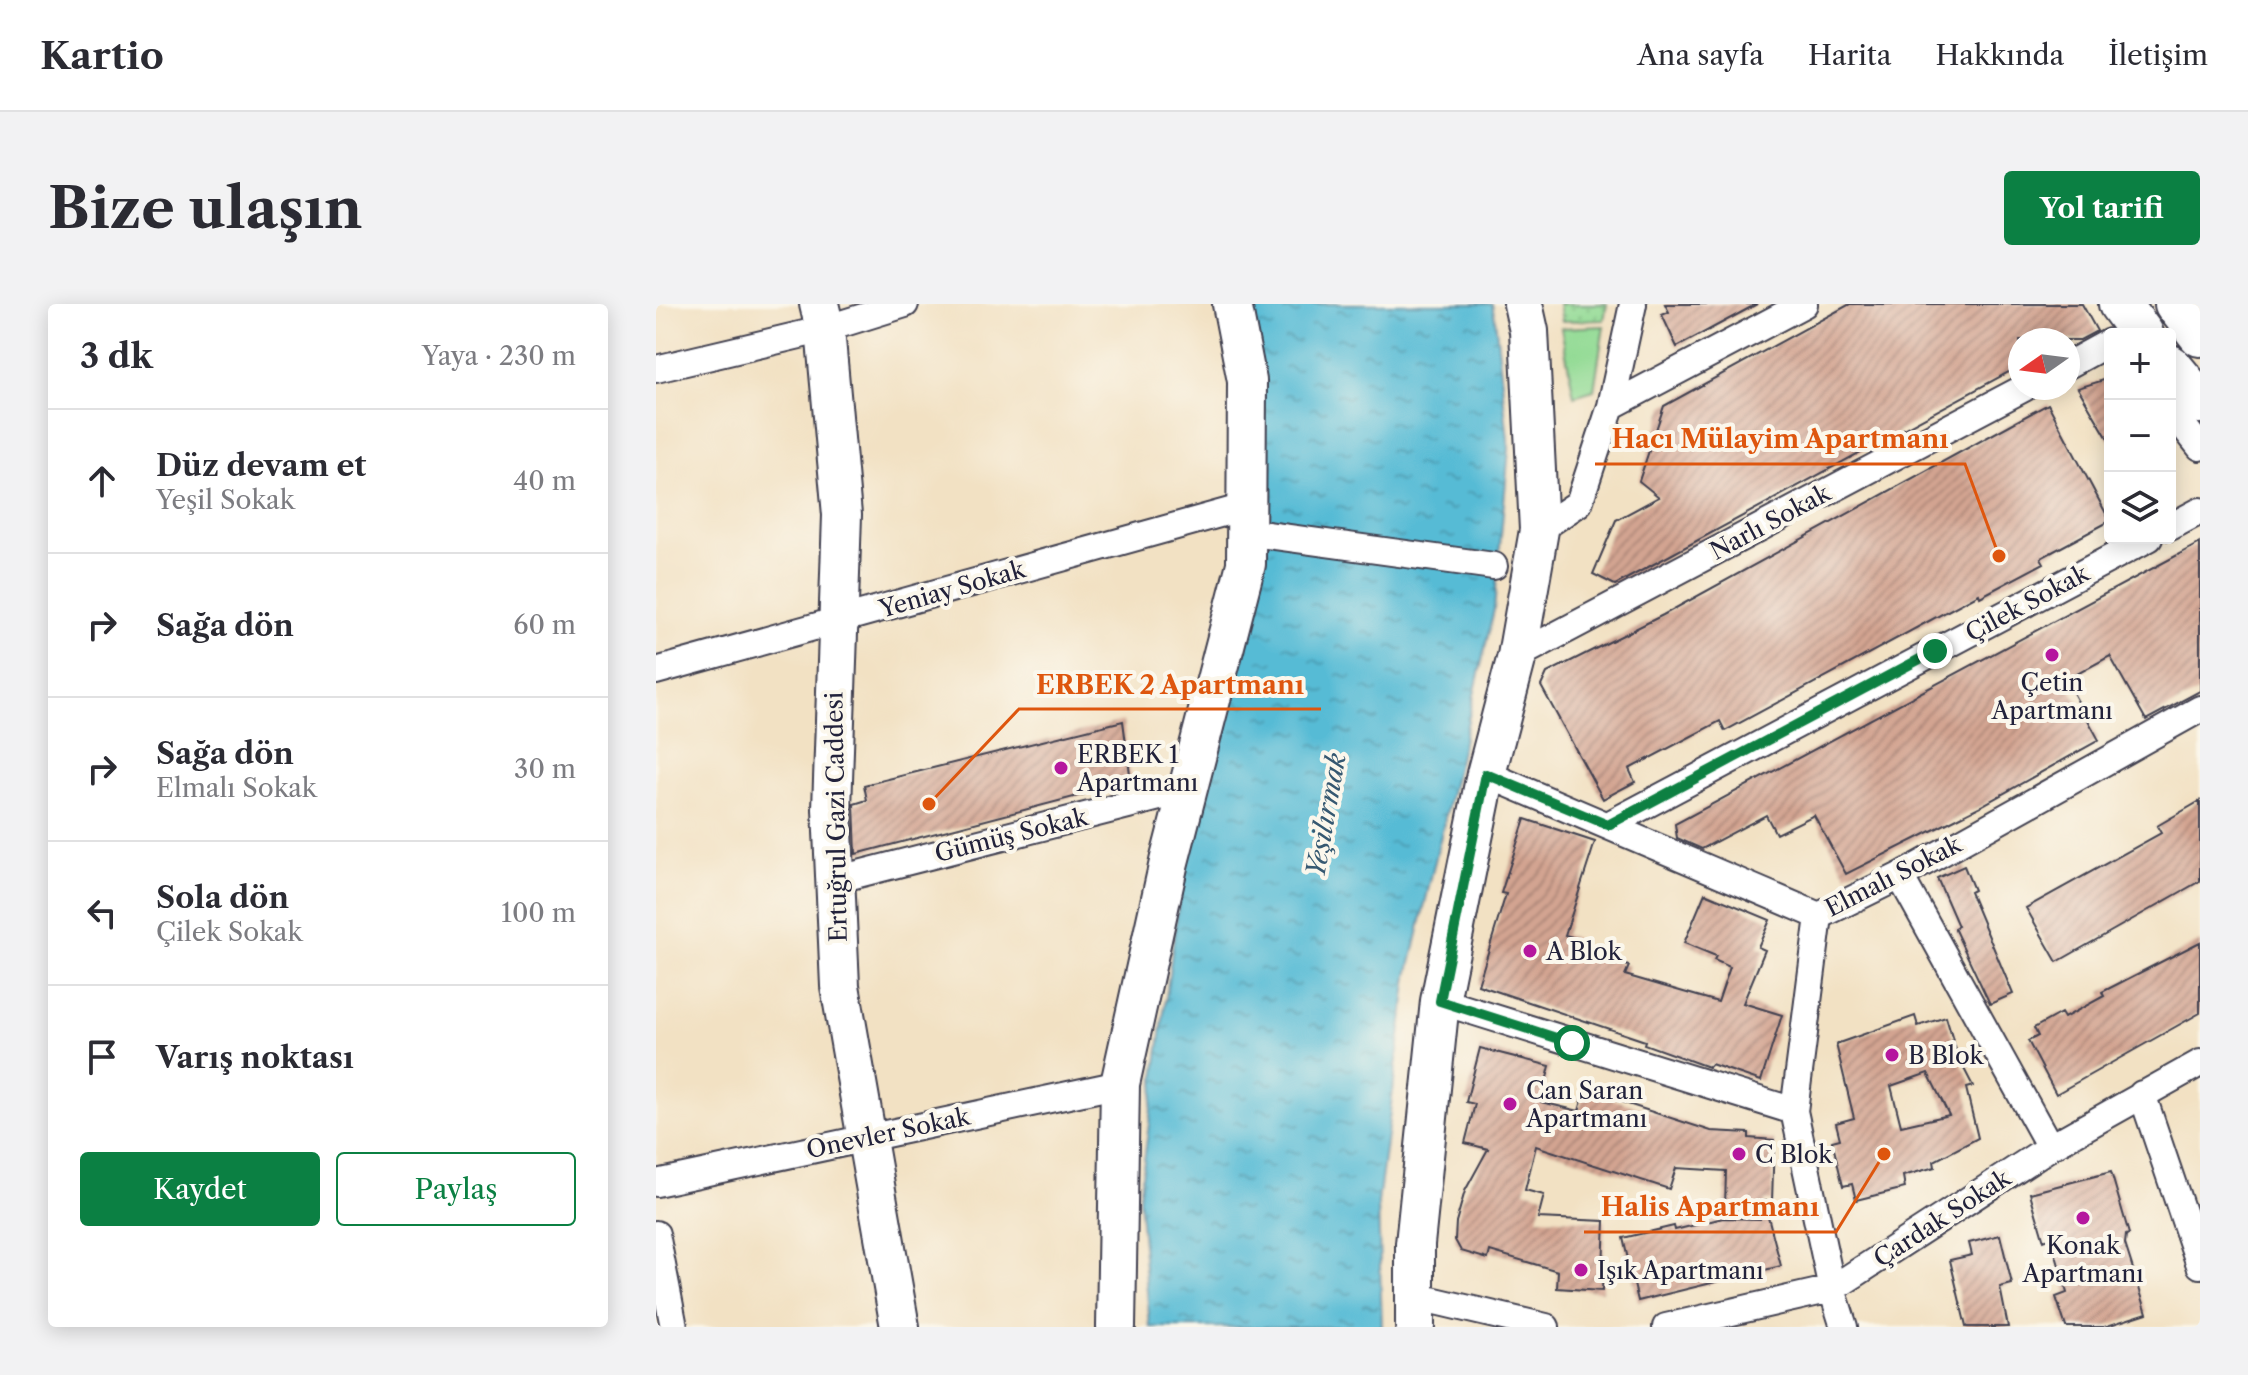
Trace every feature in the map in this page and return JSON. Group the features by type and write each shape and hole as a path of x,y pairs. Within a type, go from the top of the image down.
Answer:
{"main road":[{"path":"2176,304 2200,335"}],"street":[{"path":"656,369 822,316 905,304"},
{"path":"1116,1327 1120,1084 1187,790 1246,564 1247,381 1232,304"},
{"path":"1523,304 1529,331 1539,530 1517,656 1486,774 1440,1001 1418,1214 1415,1312 1546,1327"},
{"path":"1539,530 1579,503 1611,406 1633,304"},
{"path":"1611,406 1804,304"},
{"name":"Ertuğrul Gazi Caddesi","path":"822,316 842,515 832,809 840,986 900,1327"},
{"path":"2080,358 2104,343"},
{"path":"2177,388 2200,447"},
{"name":"Narlı Sokak","path":"1517,656 2008,396"},
{"path":"2176,524 2200,511"},
{"path":"1247,519 1494,566"},
{"name":"Yeniay Sokak","path":"656,671 838,620 1247,519"},
{"name":"Çilek Sokak","path":"1608,825 2138,544"},
{"name":"Elmalı Sokak","path":"1486,774 1819,916 1900,876 2200,709"},
{"name":"Gümüş Sokak","path":"835,880 1187,790"},
{"path":"1900,876 2050,1147"},
{"path":"1819,916 1794,1111 1832,1289 1844,1327"},
{"path":"1440,1001 1794,1111"},
{"name":"Çardak Sokak","path":"1666,1327 1832,1289 2050,1147 2200,1063"},
{"name":"Onevler Sokak","path":"656,1183 1120,1084"},
{"path":"2142,1094 2200,1265"},
{"path":"656,1234 674,1327"}],"green space":[{"path":"1559,304 1607,304 1604,320 1562,321"},
{"path":"1604,326 1594,390 1574,396 1561,328"}],"water":[{"name":"Yeşilırmak","path":"1243,304 1492,304 1495,318 1509,449 1494,610 1408,976 1378,1203 1382,1327 1150,1327 1139,1198 1182,877 1262,546"}],"building":[{"path":"1665,304 1757,304 1677,347 1662,315 1669,312"},
{"path":"1850,304 2082,304 2097,331 2080,340 2080,328 2008,328 2008,372 1615,585 1593,574 1616,520 1659,497 1639,481 1664,406"},
{"path":"2104,380 2104,432 2080,391 2080,387"},
{"path":"2048,404 2104,510 2104,524 2041,558 2044,563 1980,597 1979,594 1725,731 1720,721 1629,769 1635,782 1603,799 1541,686 1547,673 1663,615"},
{"path":"2200,543 2200,691 2146,720 2110,656 2066,680 2099,740 1981,806 1846,874 1814,815 1776,834 1766,815 1702,849 1677,838 1675,824"},
{"path":"1123,721 1131,782 856,854 854,804 867,800 864,785"},
{"path":"2200,801 2200,881 2057,962 2026,908 2161,833 2157,826"},
{"path":"1525,819 1595,842 1565,935 1576,938 1573,947 1629,966 1625,975 1718,1002 1730,967 1714,960 1716,956 1684,943 1705,893 1770,920 1758,947 1765,950 1743,1003 1782,1015 1761,1081 1711,1064 1708,1067 1644,1044 1645,1041 1478,985 1506,894 1501,893"},
{"path":"1964,866 1974,890 1970,892 2013,994 1990,1004 1954,928 1958,926 1937,878"},
{"path":"2200,942 2200,1013 2056,1094 2028,1041 2038,1036 2034,1028 2061,1013 2064,1018 2104,996 2102,992"},
{"path":"1915,1016 1918,1026 1946,1017 1958,1057 1973,1086 1966,1088 1978,1138 1934,1161 1935,1167 1903,1176 1905,1188 1856,1200 1852,1184 1843,1186 1832,1141 1840,1139 1836,1123 1854,1118 1836,1044","holes":["1928,1073 1949,1115 1901,1126 1891,1086"]},
{"path":"1480,1048 1550,1066 1541,1102 1579,1111 1585,1090 1711,1131 1749,1133 1749,1138 1774,1140 1772,1201 1764,1201 1781,1266 1638,1301 1623,1238 1723,1218 1761,1219 1725,1207 1726,1171 1676,1168 1669,1189 1536,1146 1525,1190 1544,1195 1538,1218 1605,1221 1602,1291 1557,1288 1558,1271 1490,1251 1488,1259 1461,1251 1455,1240 1456,1222 1465,1191 1488,1149 1465,1143 1475,1104 1466,1102"},
{"path":"2111,1172 2129,1234 2126,1235 2125,1244 2147,1313 2104,1327 2066,1327 2056,1297 2067,1293 2051,1238 2044,1241 2030,1193"},
{"path":"2000,1235 2012,1284 2000,1287 2008,1327 1966,1327 1950,1260 1972,1255 1969,1243"}],"place":[{"name":"Hacı Mülayim Apartmanı","path":"1999,556"},
{"name":"Çetin Apartmanı","path":"2052,655"},
{"name":"ERBEK 1 Apartmanı","path":"1061,768"},
{"name":"ERBEK 2 Apartmanı","path":"929,804"},
{"name":"A Blok","path":"1530,951"},
{"name":"B Blok","path":"1892,1055"},
{"name":"Can Saran Apartmanı","path":"1510,1104"},
{"name":"C Blok","path":"1739,1154"},
{"name":"Halis Apartmanı","path":"1884,1154"},
{"name":"Konak Apartmanı","path":"2083,1218"},
{"name":"Işık Apartmanı","path":"1581,1270"}],"route":[{"path":"1572,1043 1440,1001 1486,774 1608,825 1935,651"}]}
